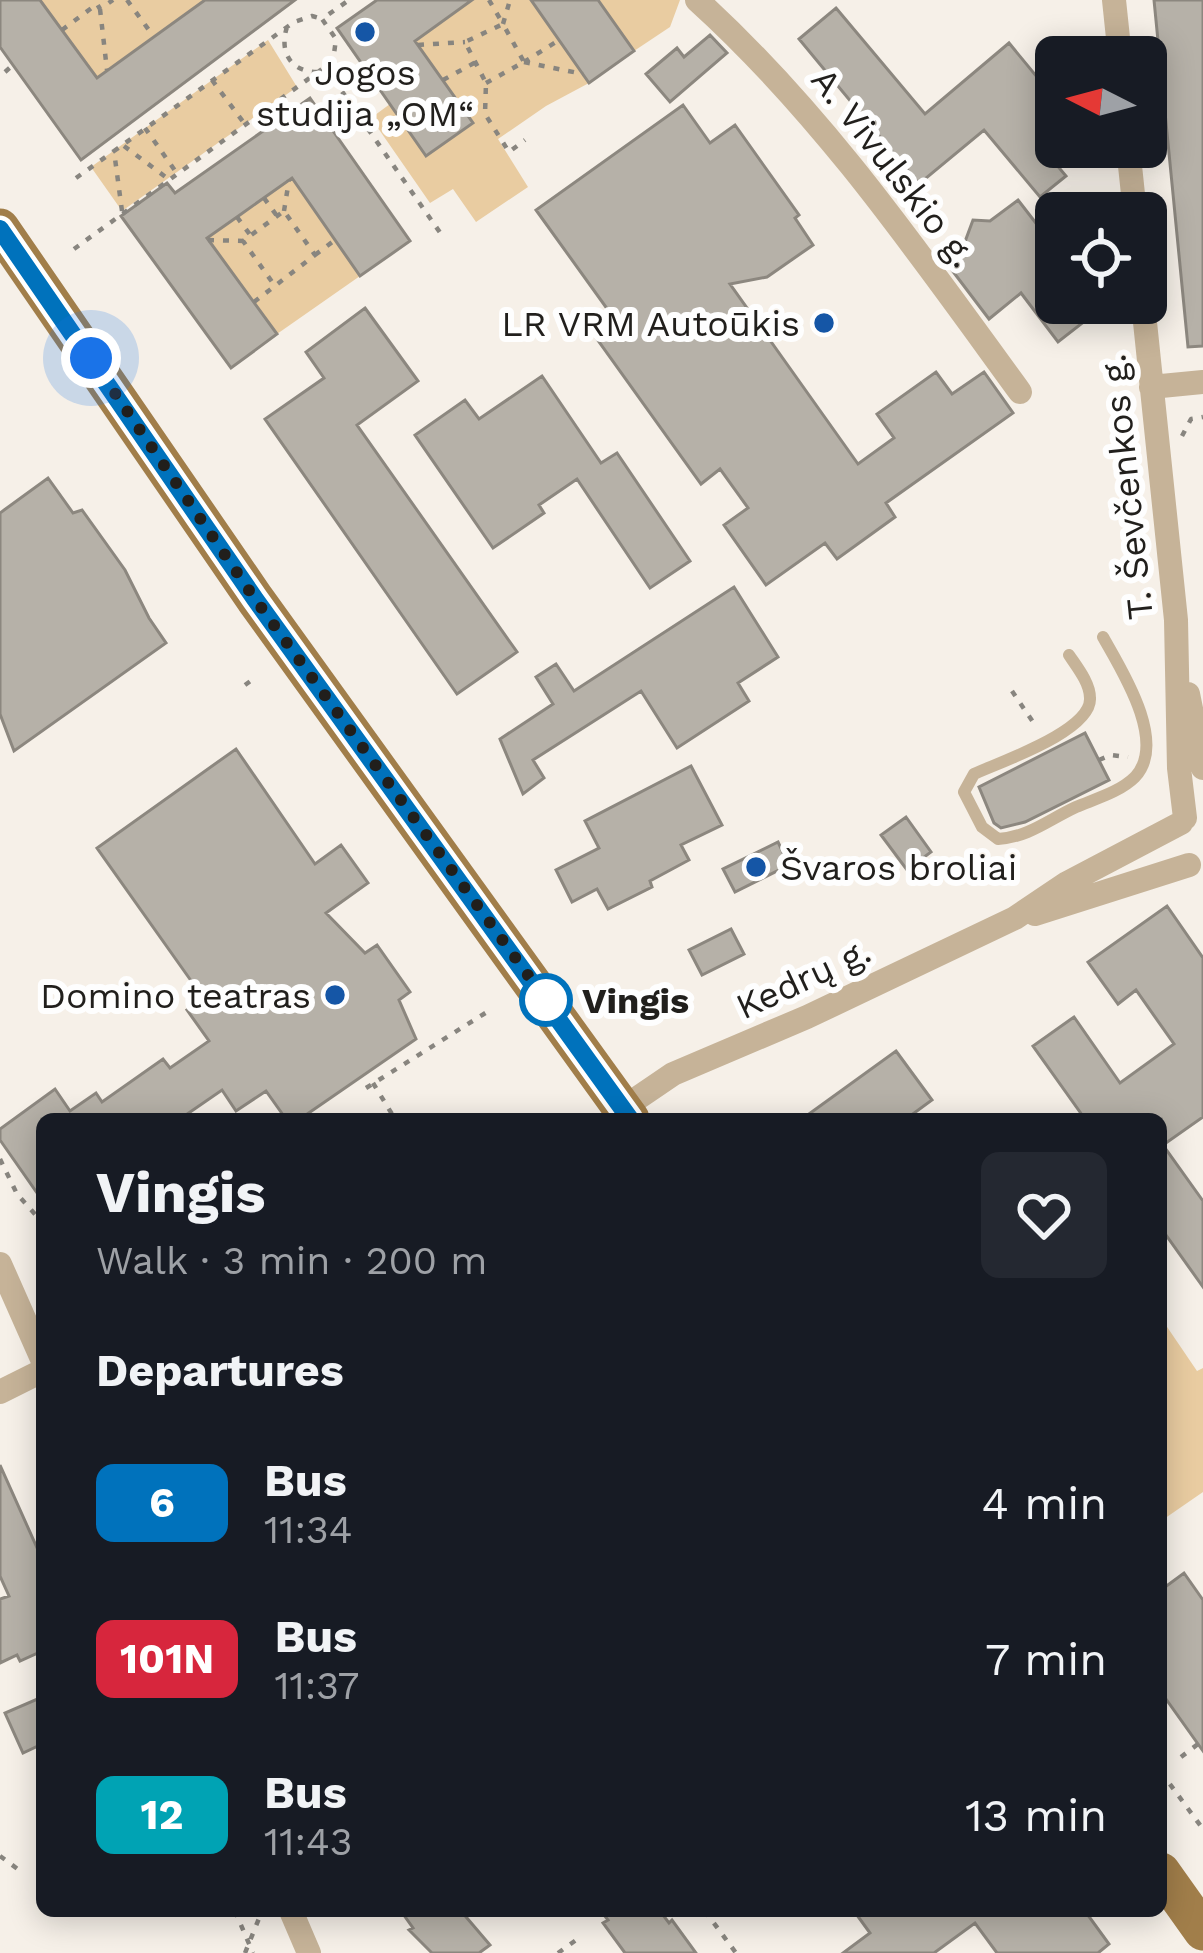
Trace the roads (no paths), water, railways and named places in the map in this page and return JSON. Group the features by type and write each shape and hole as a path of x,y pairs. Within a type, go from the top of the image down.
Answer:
{"main road":[{"path":"0,229 255,599 627,1113"},
{"path":"1167,1880 1203,1931"}],"street":[{"name":"A. Vivulskio g.","path":"697,0 794,94 1020,392"},
{"path":"1114,0 1118,36"},
{"name":"T. Ševčenkos g.","path":"1145,324 1180,663 1203,768"},
{"path":"1151,387 1203,382"},
{"name":"T. Ševčenkos g.","path":"1180,663 1179,768 1190,817 1176,835 1177,849 1198,869"},
{"name":"Kedrų g.","path":"627,1113 674,1074 1015,918 1067,883 1190,817"},
{"name":"Kedrų g.","path":"1015,918 1198,869"},
{"path":"0,1264 36,1345"},
{"path":"0,1392 36,1374"},
{"path":"294,1917 309,1953"}],"lane":[{"path":"1070,655 1091,698 1088,712 1074,726 974,773 967,782 964,792 982,827 998,839 1022,837 1109,793 1139,772 1146,750 1143,718 1103,637"}],"place":[{"name":"Jogos studija „OM“","path":"365,32"},
{"name":"LR VRM Autoūkis","path":"824,323"},
{"name":"Švaros broliai","path":"756,867"},
{"name":"Domino teatras","path":"335,995"},
{"name":"Vingis","path":"546,1000"}]}
